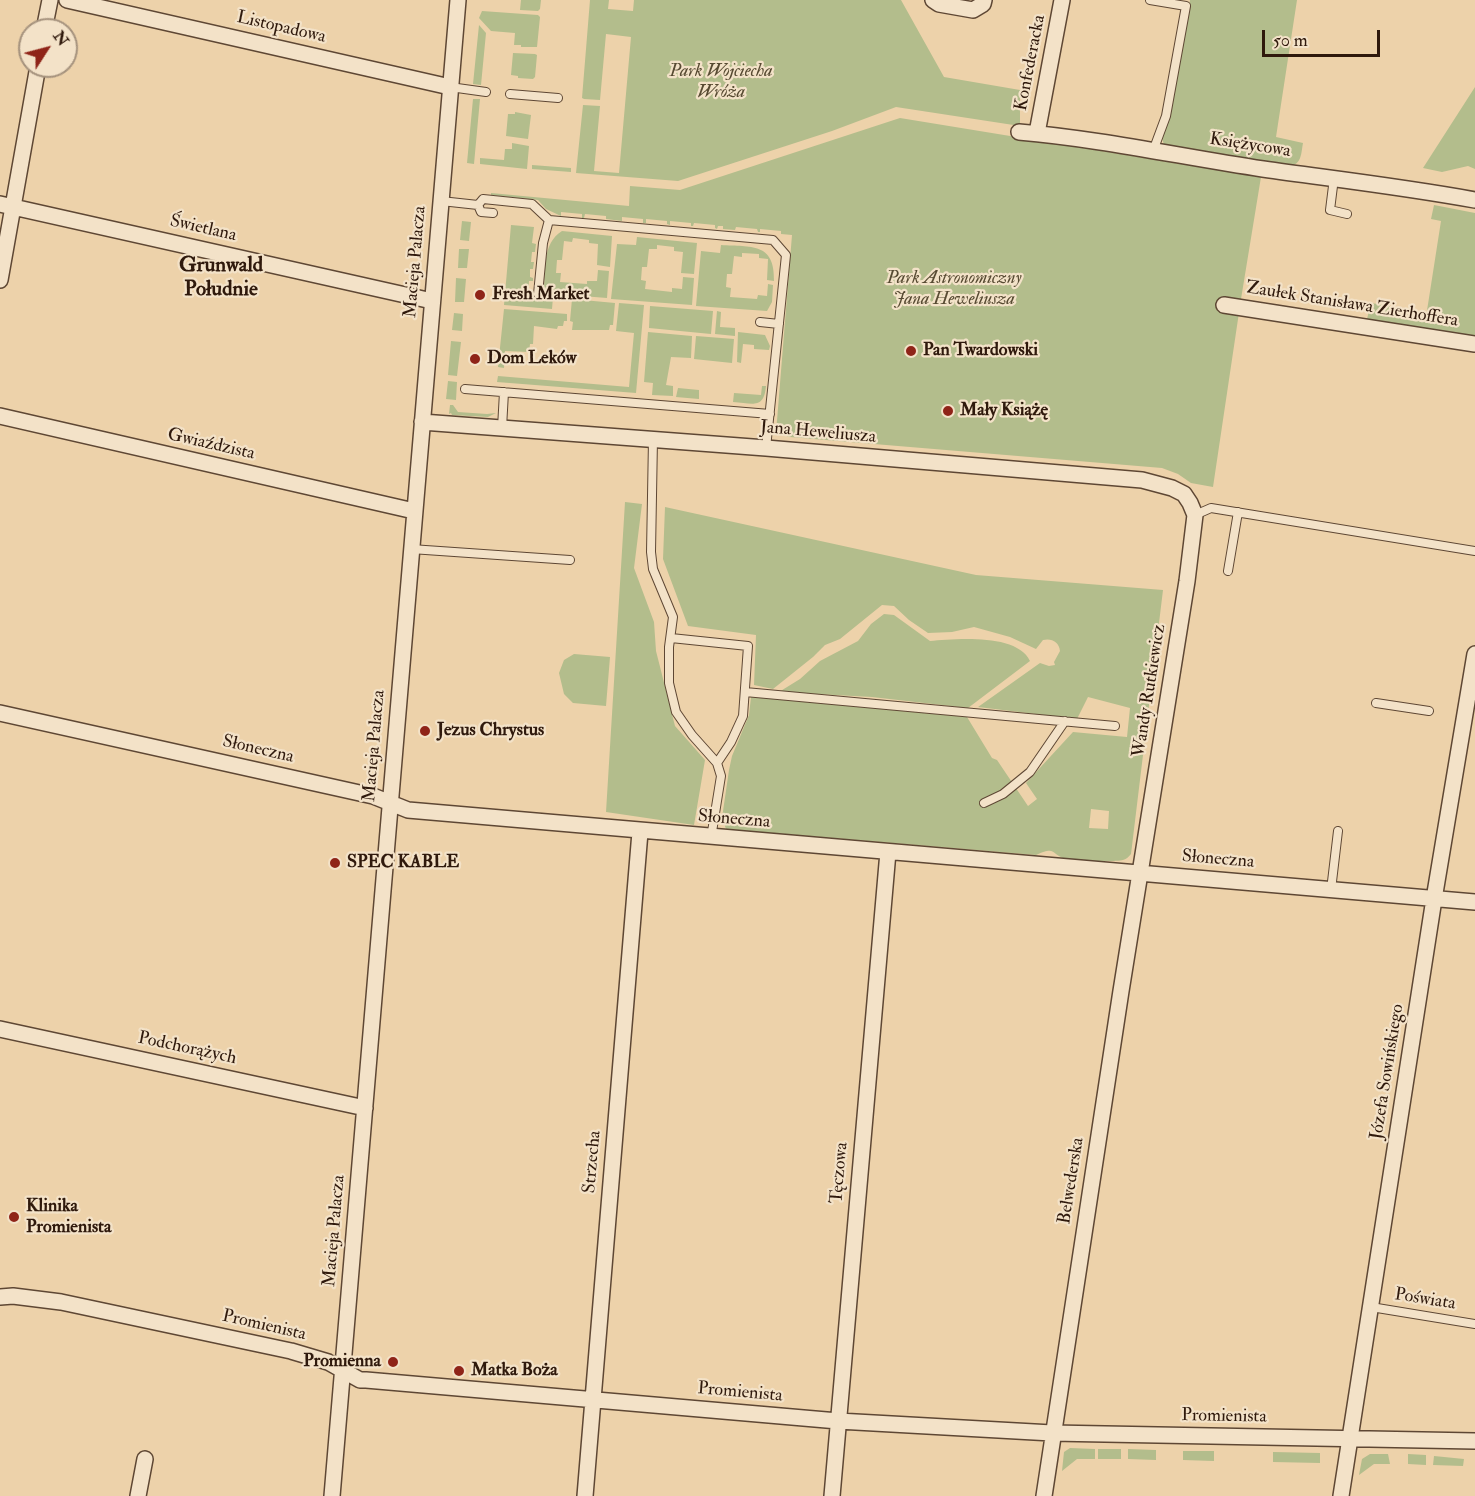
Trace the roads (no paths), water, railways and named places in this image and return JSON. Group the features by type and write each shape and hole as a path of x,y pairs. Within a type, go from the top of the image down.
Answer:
{"street":[{"path":"46,18 50,0"},
{"name":"Listopadowa","path":"67,0 450,87"},
{"name":"Macieja Palacza","path":"332,1496 458,0"},
{"path":"933,0 939,4 973,10 984,0"},
{"name":"Konfederacka","path":"1037,134 1062,0"},
{"path":"0,280 6,205 35,78"},
{"name":"Księżycowa","path":"1019,132 1475,200"},
{"name":"Świetlana","path":"6,205 432,301"},
{"name":"Zaułek Stanisława Zierhoffera","path":"1224,305 1475,344"},
{"name":"Gwiaździsta","path":"0,416 414,511"},
{"name":"Jana Heweliusza","path":"422,422 1142,480 1172,488 1184,494 1195,515"},
{"name":"Wandy Rutkiewicz","path":"1141,872 1195,515"},
{"name":"Józefa Sowińskiego","path":"1341,1496 1434,899 1475,654"},
{"name":"Słoneczna","path":"0,713 374,796 408,810 640,832 1141,872 1475,902"},
{"name":"Strzecha","path":"585,1496 640,832"},
{"name":"Tęczowa","path":"832,1496 888,852"},
{"name":"Belwederska","path":"1044,1496 1141,872"},
{"name":"Podchorążych","path":"0,1029 365,1108"},
{"name":"Promienista","path":"4,1294 61,1302 291,1351 328,1362 360,1380 838,1421 1052,1433 1475,1441"},
{"path":"138,1496 145,1459"}],"lane":[{"path":"1150,0 1186,6 1166,116 1153,151"},
{"path":"450,87 486,92"},
{"path":"510,94 558,98"},
{"path":"1334,178 1330,210 1347,214"},
{"path":"478,205 483,199 532,204 549,220 773,240 786,255 766,448"},
{"path":"441,201 478,205"},
{"path":"478,205 481,212 493,213"},
{"path":"538,294 543,243 549,220"},
{"path":"760,322 779,324"},
{"path":"465,389 771,414"},
{"path":"502,428 504,392"},
{"path":"653,439 651,552 653,569 673,617 669,647 669,683 676,712 692,735 717,763 721,776 711,838"},
{"path":"1195,515 1211,508 1475,551"},
{"path":"1228,571 1238,512"},
{"path":"411,549 570,560"},
{"path":"671,638 748,646 743,716 731,742 717,763"},
{"path":"746,692 1115,726"},
{"path":"1376,702 1429,711"},
{"path":"984,803 1003,794 1030,772 1065,721"},
{"path":"1331,890 1338,831"},
{"name":"Poświata","path":"1371,1307 1475,1324"}],"place":[{"name":"Fresh Market","path":"480,295"},
{"name":"Pan Twardowski","path":"911,351"},
{"name":"Dom Leków","path":"475,359"},
{"name":"Mały Książę","path":"948,411"},
{"name":"Jezus Chrystus","path":"425,731"},
{"name":"SPEC KABLE","path":"335,863"},
{"name":"Klinika Promienista","path":"14,1217"},
{"name":"Promienna","path":"393,1362"},
{"name":"Matka Boża","path":"459,1371"}],"district":[{"name":"Grunwald Południe","path":"221,278"}],"park label":[{"name":"Park Wojciecha Wróża","path":"721,82"},
{"name":"Park Astronomiczny Jana Heweliusza","path":"954,289"}]}
